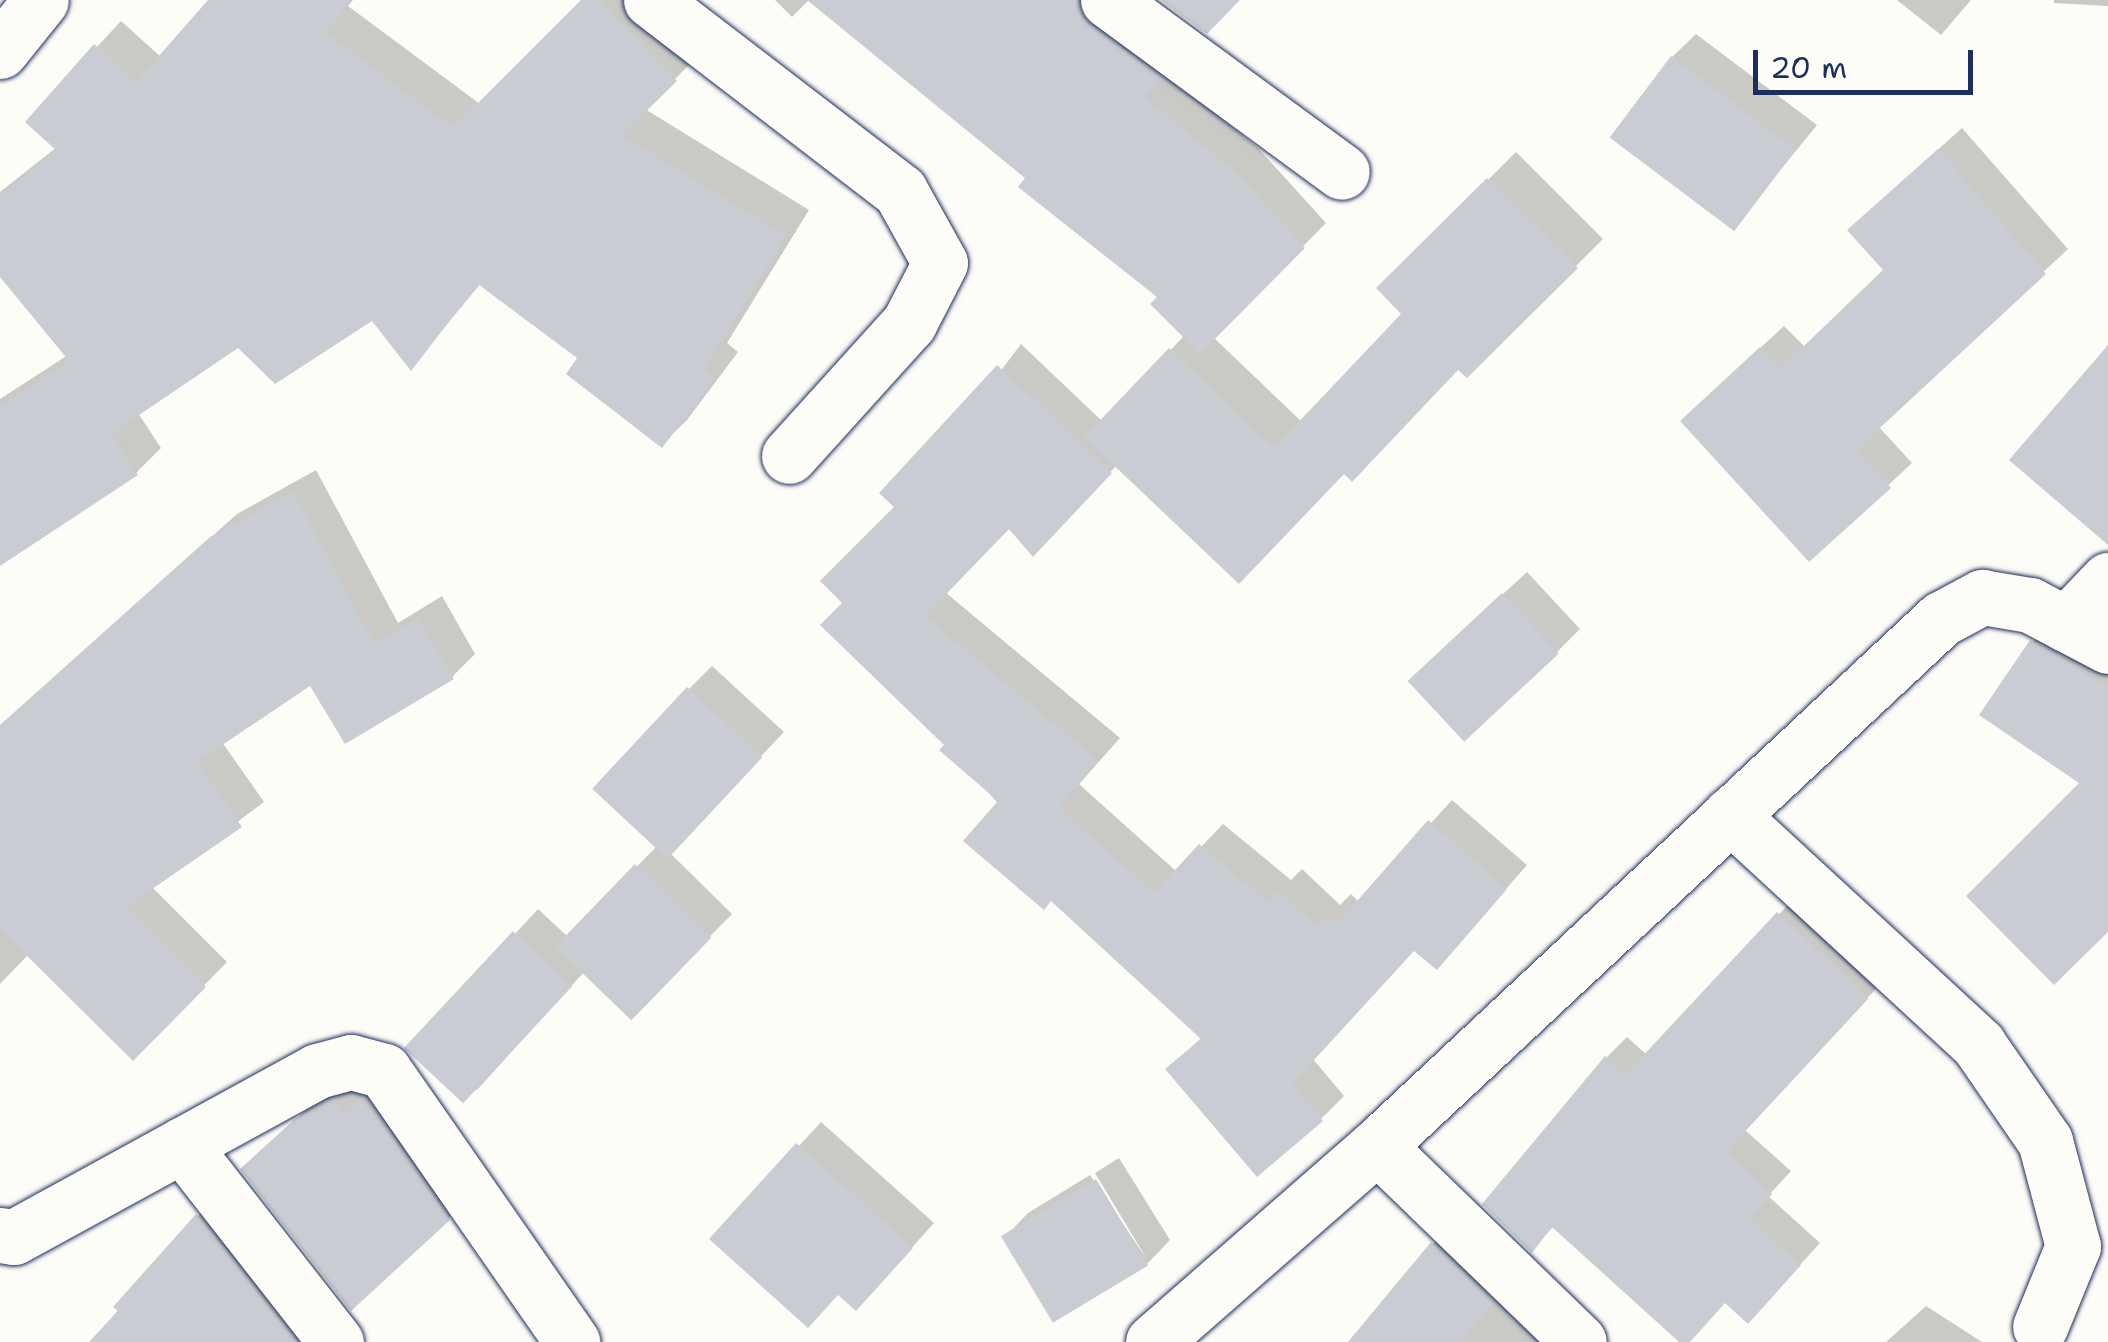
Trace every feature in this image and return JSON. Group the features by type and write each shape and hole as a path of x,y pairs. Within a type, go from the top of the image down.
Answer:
{"street":[{"path":"0,51 41,0"},
{"path":"651,0 900,191 940,263 908,323 789,456"},
{"path":"1108,0 1342,172"},
{"path":"1175,1337 1941,619 1982,597 2030,605 2087,635 2108,580"},
{"path":"1730,815 1978,1044 2045,1141 2073,1246 2040,1328"},
{"path":"0,1234 14,1237 317,1071 351,1062 384,1071 572,1342"},
{"path":"182,1145 336,1342"},
{"path":"1376,1146 1579,1342"}],"building":[{"path":"208,0 352,0 325,32 453,128 581,0 598,0 677,81 622,135 786,236 704,369 715,378 662,448 566,374 577,358 478,284 411,371 372,321 275,384 238,348 111,434 138,475 0,566 0,406 69,361 0,277 0,195 56,150 25,122 94,44 136,82"},
{"path":"807,0 1077,0 1090,25 1162,79 1144,97 1235,171 1305,248 1200,354 1150,304 1157,297 1018,187 1025,178"},
{"path":"1161,0 1240,0 1207,34"},
{"path":"1671,56 1796,150 1734,231 1610,137"},
{"path":"1938,149 2046,274 1856,450 1891,488 1809,562 1680,421 1760,347 1780,369 1883,270 1847,230"},
{"path":"1487,178 1578,268 1467,378 1458,370 1352,482 1344,474 1239,584 1084,437 1169,348 1274,448 1401,314 1376,288"},
{"path":"2108,345 2108,545 2009,460"},
{"path":"997,365 1112,473 1033,557 1009,529 925,616 1099,761 1059,808 1154,893 1199,844 1266,901 1277,890 1317,926 1327,915 1337,924 1428,820 1507,889 1437,970 1414,951 1292,1084 1323,1121 1257,1177 1165,1069 1201,1039 1051,901 1044,910 963,841 998,801 939,750 944,745 820,625 842,603 820,581 894,507 879,493"},
{"path":"293,492 374,644 418,618 454,679 345,744 310,686 197,762 242,827 126,907 206,987 133,1061 0,929 0,725 210,537"},
{"path":"1502,593 1559,654 1464,742 1408,681"},
{"path":"2030,640 2108,687 2108,932 2054,985 1966,896 2079,783 1979,715"},
{"path":"687,687 762,757 668,859 592,789"},
{"path":"635,864 711,938 631,1020 555,947"},
{"path":"1777,912 1868,999 1726,1152 1772,1194 1749,1219 1801,1265 1748,1324 1725,1303 1690,1342 1679,1342 1552,1227 1532,1253 1482,1204 1605,1056 1625,1075"},
{"path":"513,931 572,986 463,1103 404,1048"},
{"path":"361,1097 450,1220 351,1311 240,1169 295,1119 333,1099 346,1114"},
{"path":"796,1143 913,1248 856,1311 838,1295 808,1328 709,1239"},
{"path":"1096,1179 1148,1266 1053,1323 1001,1236"},
{"path":"196,1214 296,1342 89,1342 118,1311 113,1307"},
{"path":"1431,1242 1493,1302 1461,1342 1348,1342"}]}
